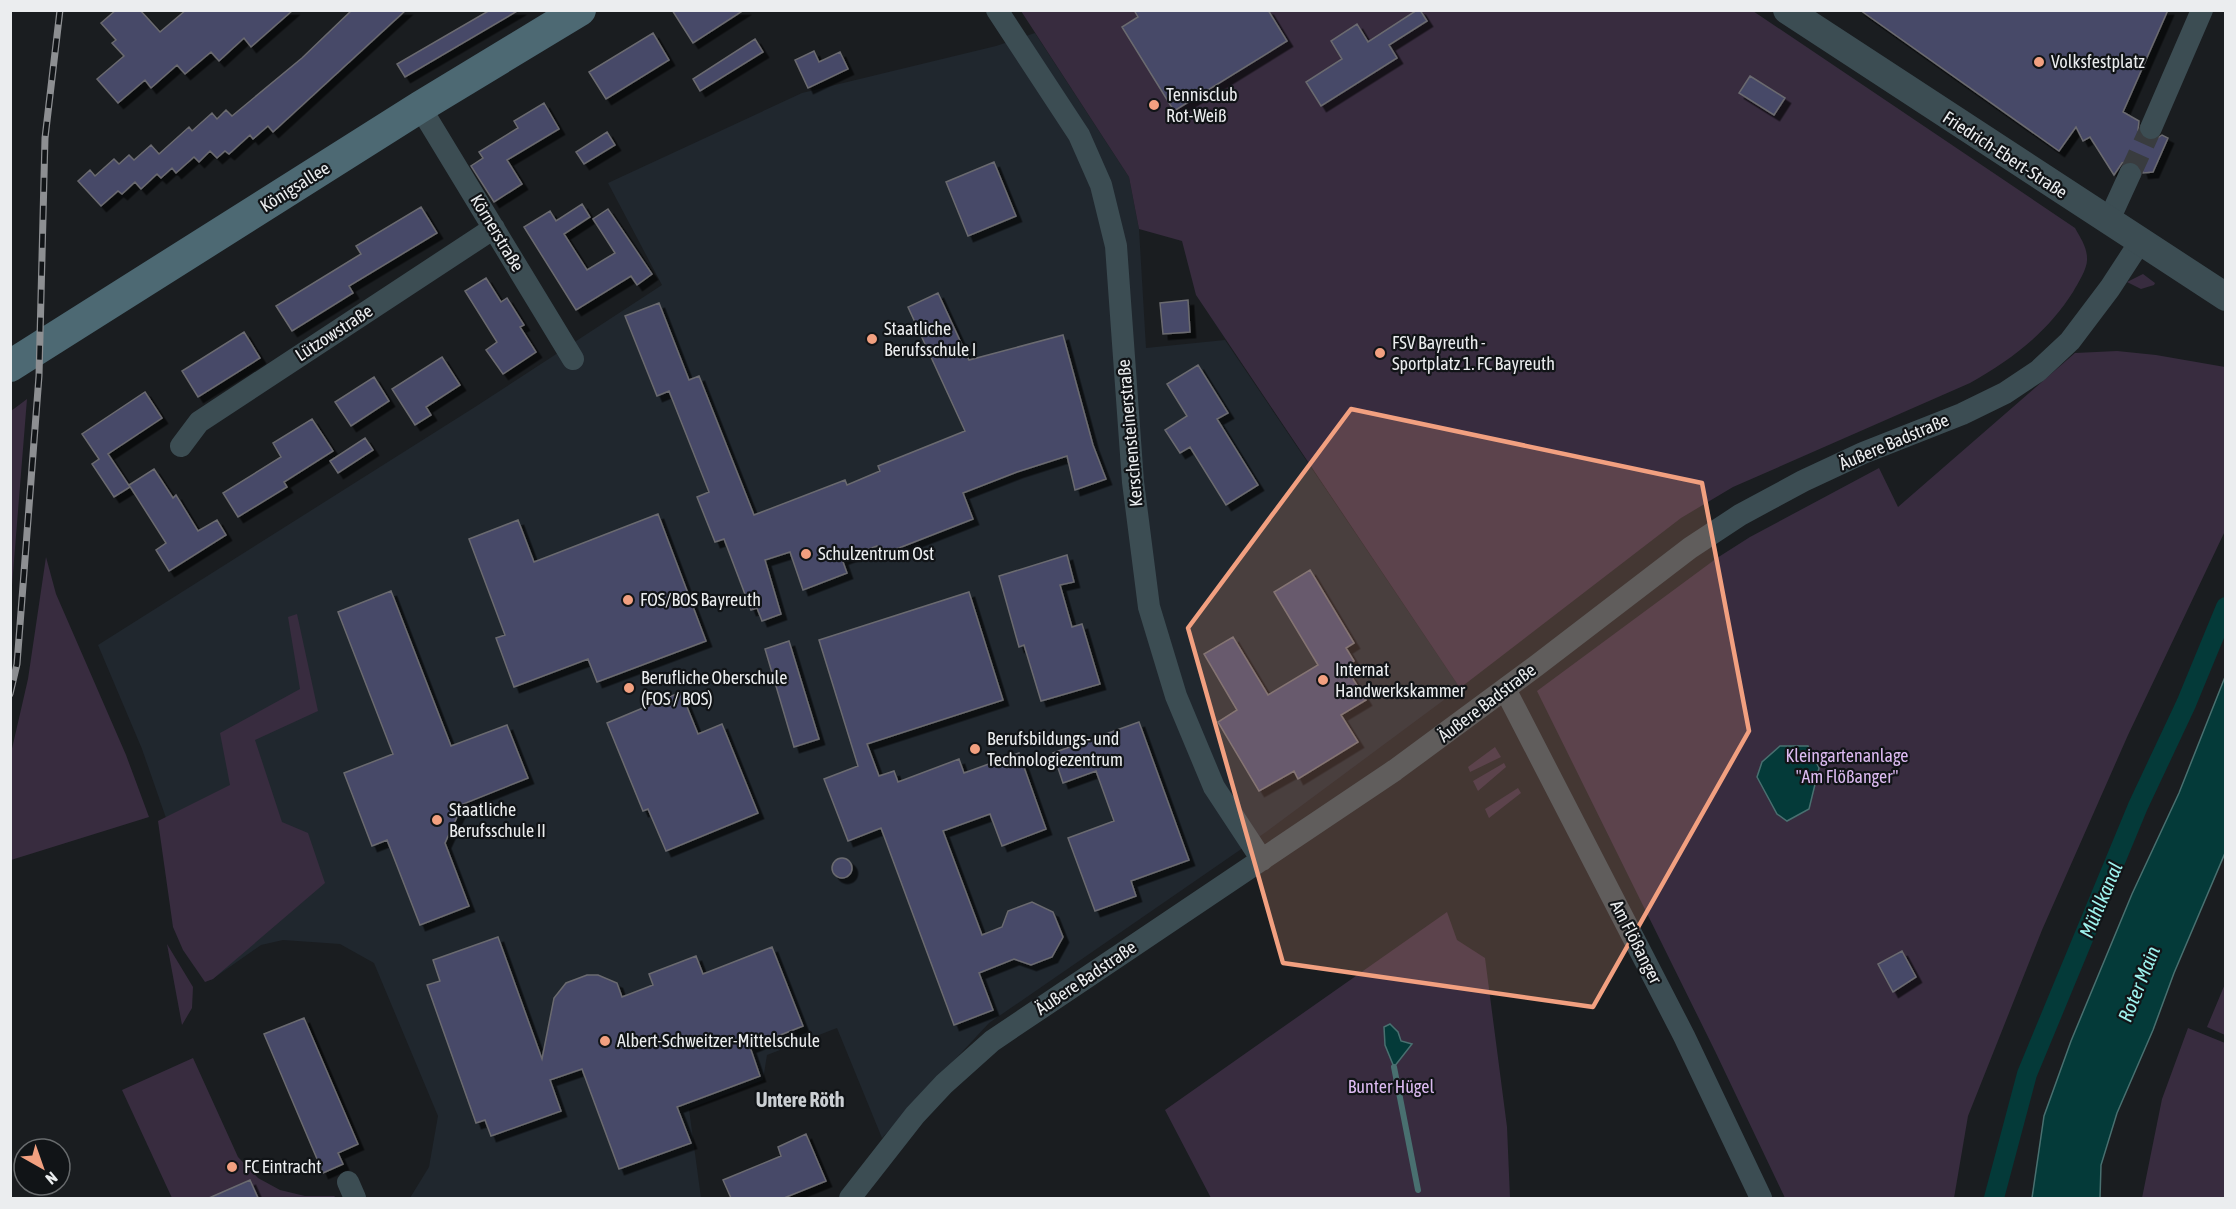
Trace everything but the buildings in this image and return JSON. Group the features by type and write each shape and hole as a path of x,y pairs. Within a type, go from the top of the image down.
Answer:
{"main road":[{"name":"Königsallee","path":"10,366 580,10"}],"street":[{"name":"Kerschensteinerstraße","path":"998,10 1079,135 1101,185 1116,246 1133,482 1149,607 1176,696 1214,787 1262,860"},
{"name":"Friedrich-Ebert-Straße","path":"1787,10 2226,297"},
{"path":"2151,128 2202,10"},
{"name":"Körnerstraße","path":"420,108 573,360"},
{"path":"2108,222 2130,174"},
{"name":"Lützowstraße","path":"181,446 198,422 494,228"},
{"name":"Äußere Badstraße","path":"850,1198 915,1115 945,1083 992,1041 1395,770 1690,548 1740,515 1803,481 1962,414 2005,393 2038,371 2070,341 2106,295 2140,242"},
{"name":"Am Flößanger","path":"1505,689 1684,1036 1761,1198"}],"highlighted area":[{"path":"1351,409 1702,483 1749,731 1593,1007 1283,963 1188,628"}],"shaded area":[{"name":"Schulzentrum Ost","path":"1035,33 1129,177 1139,229 1146,348 1225,340 1460,688 1266,832 989,1023 882,1138 837,1028 767,1055 763,1080 689,1109 701,1198 410,1198 429,1167 438,1116 374,963 340,944 283,940 261,945 211,980 199,965 173,838 142,749 98,645 475,407 662,285 608,183 802,93 996,46"}],"green space":[{"path":"1021,11 1753,11 2075,228 2086,250 2086,266 2073,292 2052,320 2028,344 2000,364 1970,383 1733,487 1681,518 1460,688 1196,295 1182,241 1139,229 1129,177"},
{"path":"2143,274 2155,283 2154,285 2141,289 2127,282"},
{"name":"Kleingartenanlage \"Am Flößanger\"","path":"2117,351 2225,367 2225,531 2128,735 2042,930 1968,1116 1954,1198 1785,1198 1537,691 1717,558 1750,537 1879,468 1898,507 2075,353"},
{"path":"27,399 11,598 11,411"},
{"path":"46,557 56,594 126,755 149,817 11,860 11,753 28,679"},
{"path":"297,614 318,711 255,740 282,822 308,833 325,883 213,979 205,982 183,950 173,927 158,821 230,785 220,733 300,689 288,617"},
{"path":"1495,747 1501,757 1470,772 1468,767"},
{"path":"1504,763 1506,767 1478,791 1473,781"},
{"path":"1518,788 1521,793 1489,818 1485,809"},
{"name":"Bunter Hügel","path":"1447,912 1457,940 1485,958 1507,1127 1510,1198 1211,1198 1165,1110"},
{"path":"167,944 193,987 192,1008 182,1025"},
{"path":"2225,984 2225,1035 2207,1027"},
{"path":"2188,1028 2225,1043 2225,1198 2142,1198 2162,1099"},
{"path":"193,1058 238,1157 258,1178 280,1190 305,1196 334,1196 337,1198 172,1198 122,1090"}],"water":[{"name":"Roter Main","path":"2225,677 2225,853 2117,1113 2101,1165 2100,1198 2032,1198 2044,1116 2071,1041 2132,894 2179,793"},
{"path":"1780,746 1808,746 1819,768 1809,809 1787,821 1777,814 1757,777 1762,762"},
{"path":"1390,1024 1398,1032 1401,1041 1412,1044 1394,1067 1385,1045 1384,1027"}],"waterway":[{"name":"Mühlkanal","path":"1994,1198 2027,1074 2138,806 2186,704 2226,607"},
{"path":"1394,1067 1418,1190"}],"tunnel":[{"path":"2130,174 2151,128"}],"railway":[{"path":"10,694 17,664 39,376 45,138 60,10"}],"place":[{"name":"Volksfestplatz","path":"2039,62"},
{"name":"Tennisclub Rot-Weiß","path":"1154,105"},
{"name":"Staatliche Berufsschule I","path":"872,339"},
{"name":"FSV Bayreuth - Sportplatz 1. FC Bayreuth","path":"1380,353"},
{"name":"Schulzentrum Ost","path":"806,554"},
{"name":"FOS/BOS Bayreuth","path":"628,600"},
{"name":"Internat Handwerkskammer","path":"1323,680"},
{"name":"Berufliche Oberschule (FOS / BOS)","path":"629,688"},
{"name":"Berufsbildungs- und Technologiezentrum","path":"975,749"},
{"name":"Staatliche Berufsschule II","path":"437,820"},
{"name":"Albert-Schweitzer-Mittelschule","path":"605,1041"},
{"name":"FC Eintracht","path":"232,1167"}],"district":[{"name":"Untere Röth","path":"800,1100"}]}
